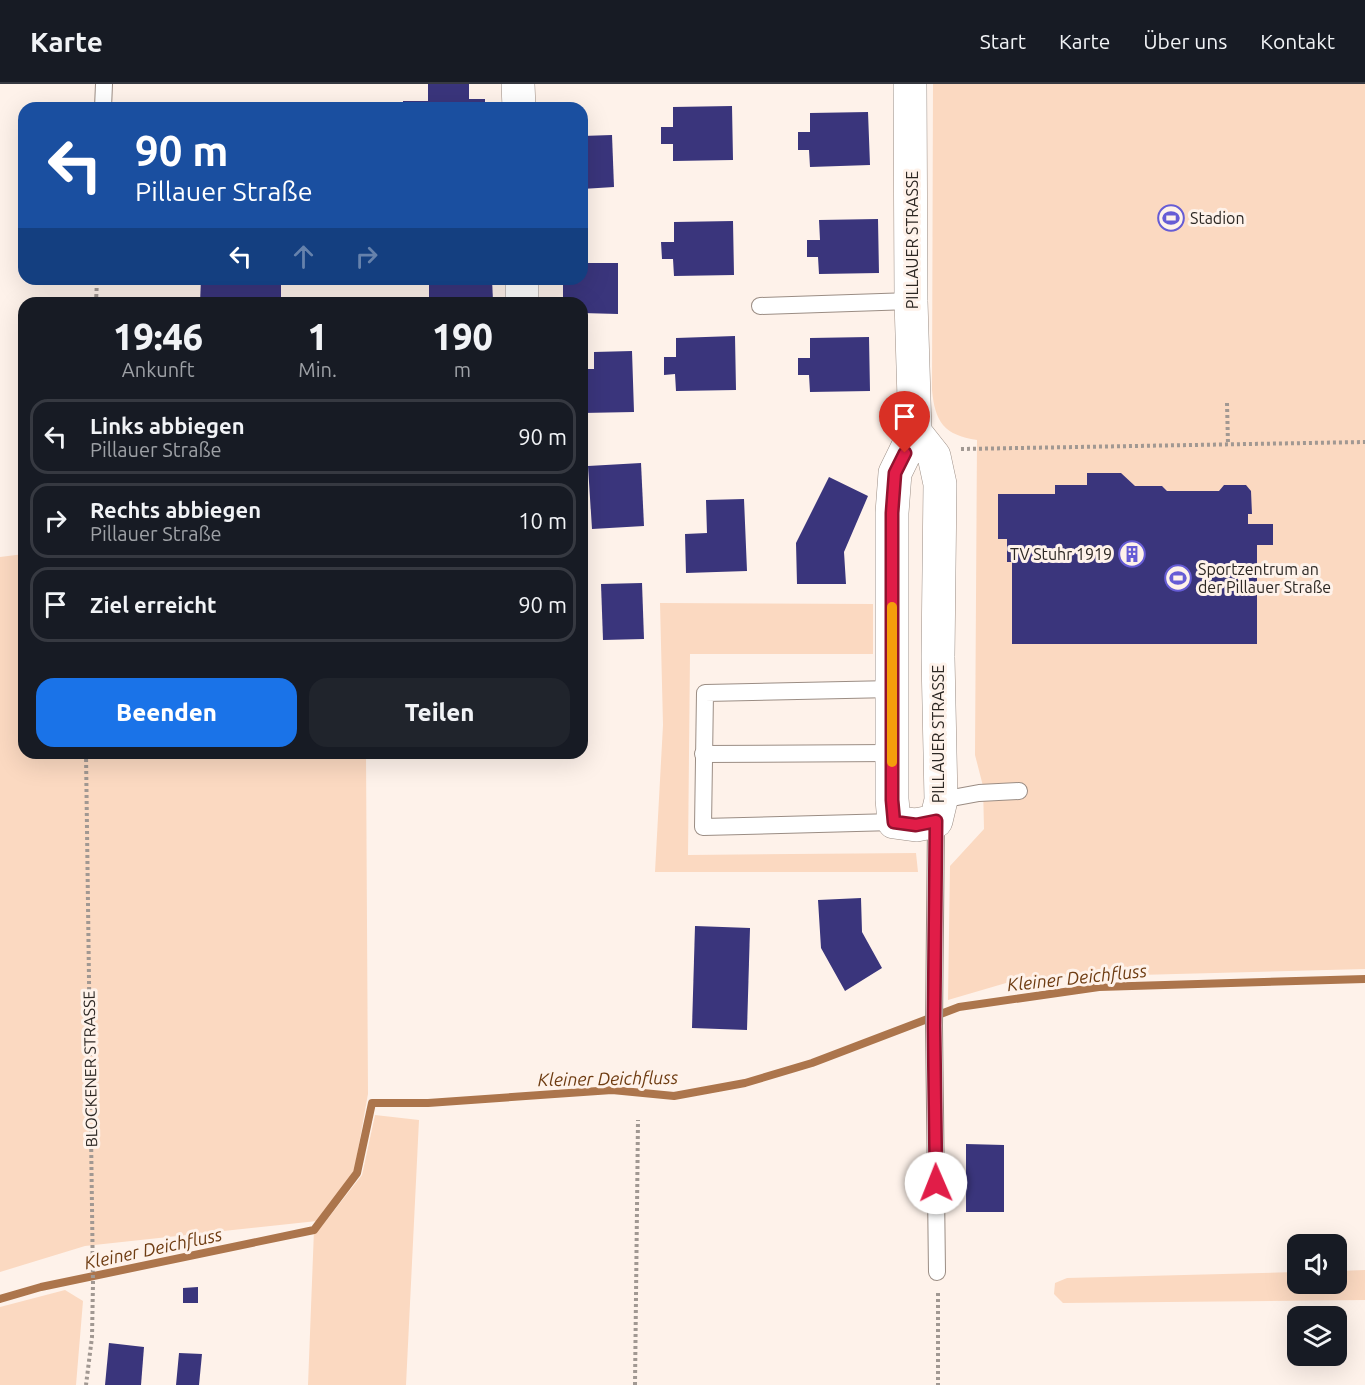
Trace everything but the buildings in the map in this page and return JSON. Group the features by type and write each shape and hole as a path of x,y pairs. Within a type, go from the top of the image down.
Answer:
{"street":[{"path":"518,84 519,102"},
{"name":"PILLAUER STRASSE","path":"910,84 911,301 924,444 940,484 939,811 916,825 894,822 892,800 892,513 895,473 924,444"}],"lane":[{"path":"103,102 104,84"},
{"path":"760,306 911,301"},
{"path":"893,689 705,693 703,827 894,822"},
{"path":"703,754 892,753"},
{"path":"938,1272 934,994 939,811 979,793 1019,791"}],"path":[{"path":"1227,403 1228,444"},
{"path":"924,444 966,447 1365,442"},
{"name":"BLOCKENER STRASSE","path":"86,759 93,1283 92,1337 86,1385"},
{"path":"635,1385 638,1120"},
{"path":"938,1272 938,1385"}],"shaded area":[{"name":"Sportzentrum an der Pillauer Straße","path":"933,84 1365,84 1365,969 1023,978 948,1000 950,866 984,829 983,786 975,755 977,440 956,435 943,425 936,411 932,390"},
{"path":"18,555 18,759 366,759 368,1094 354,1172 317,1221 85,1246 0,1272 0,557"},
{"path":"660,603 873,604 873,654 690,654 688,855 916,853 918,872 655,872 663,725"},
{"path":"375,1115 419,1120 406,1385 308,1385 314,1230 322,1226 362,1175"},
{"path":"1365,1270 1365,1300 1063,1303 1054,1294 1055,1283 1067,1278 1287,1272 1287,1294 1347,1294 1347,1271"},
{"path":"65,1290 83,1301 76,1385 0,1385 0,1307"}],"waterway":[{"name":"Kleiner Deichfluss","path":"0,1299 41,1287 314,1230 357,1173 372,1103 428,1103 612,1090 674,1096 745,1083 812,1063 959,1007 1099,987 1365,979"}],"slow traffic":[{"path":"892,607 892,762"}],"place":[{"name":"Stadion","path":"1171,218"},
{"name":"TV Stuhr 1919","path":"1132,554"},
{"name":"Sportzentrum an der Pillauer Straße","path":"1178,578"}],"route":[{"path":"905,453 895,473 892,513 892,800 894,822 916,825 936,821 934,1026 936,1183"}]}
